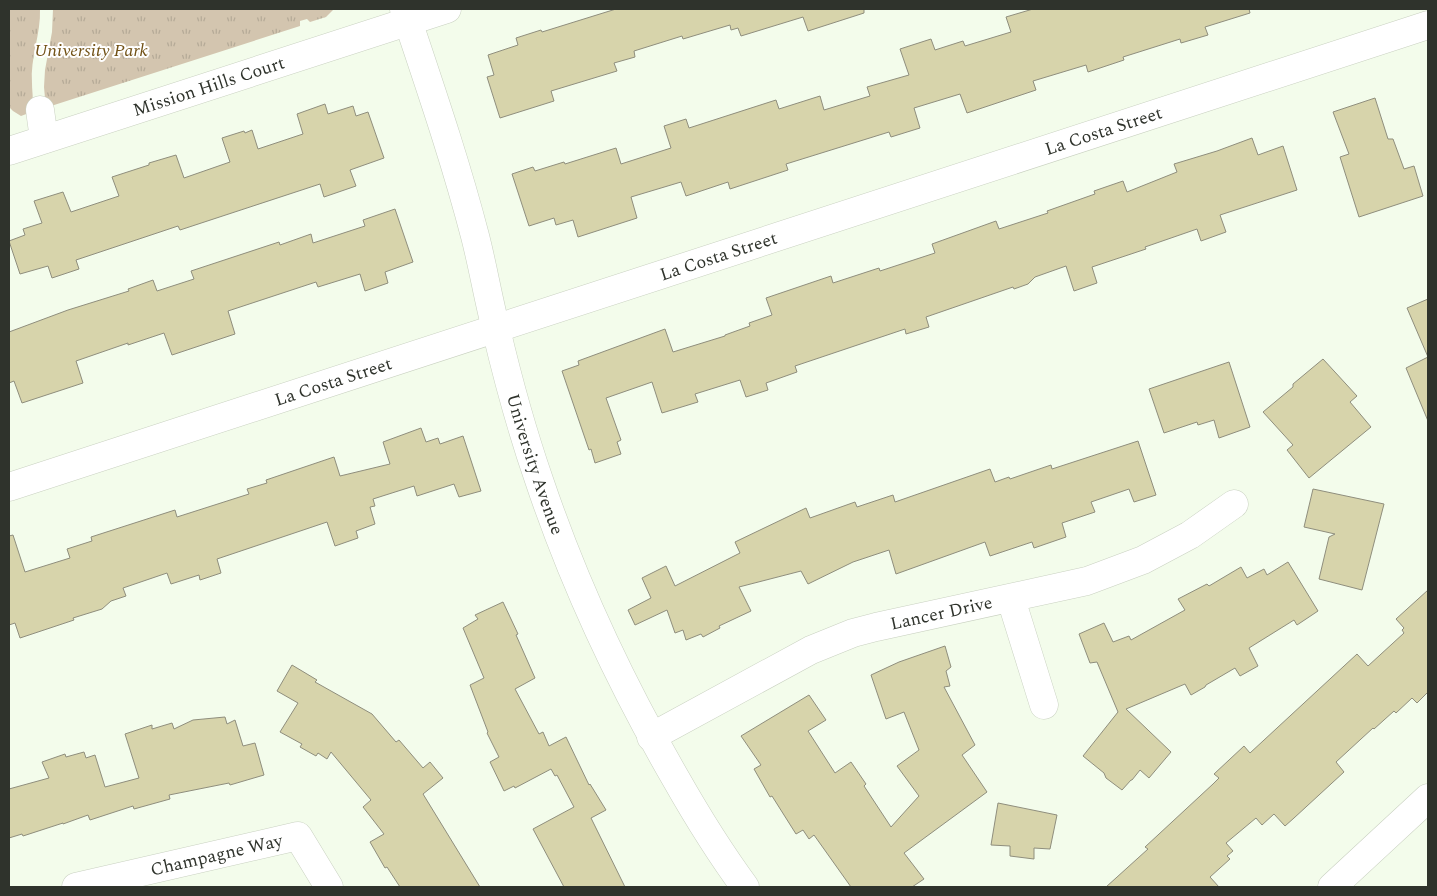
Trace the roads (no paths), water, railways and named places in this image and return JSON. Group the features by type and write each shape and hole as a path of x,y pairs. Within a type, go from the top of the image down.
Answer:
{"street":[{"name":"Mission Hills Court","path":"9,150 406,15 447,9"},
{"name":"University Avenue","path":"406,15 453,156 514,400 539,481 570,564 616,668 651,737 693,809 745,887"},
{"name":"La Costa Street","path":"9,487 1428,25"},
{"path":"40,110 44,139"},
{"name":"Lancer Drive","path":"651,737 810,650 876,627 1087,582 1143,560 1190,535 1234,504"},
{"path":"1012,599 1044,705"},
{"path":"1332,887 1428,798"},
{"name":"Champagne Way","path":"76,887 298,836 329,887"}],"park label":[{"name":"University Park","path":"91,50"}]}
